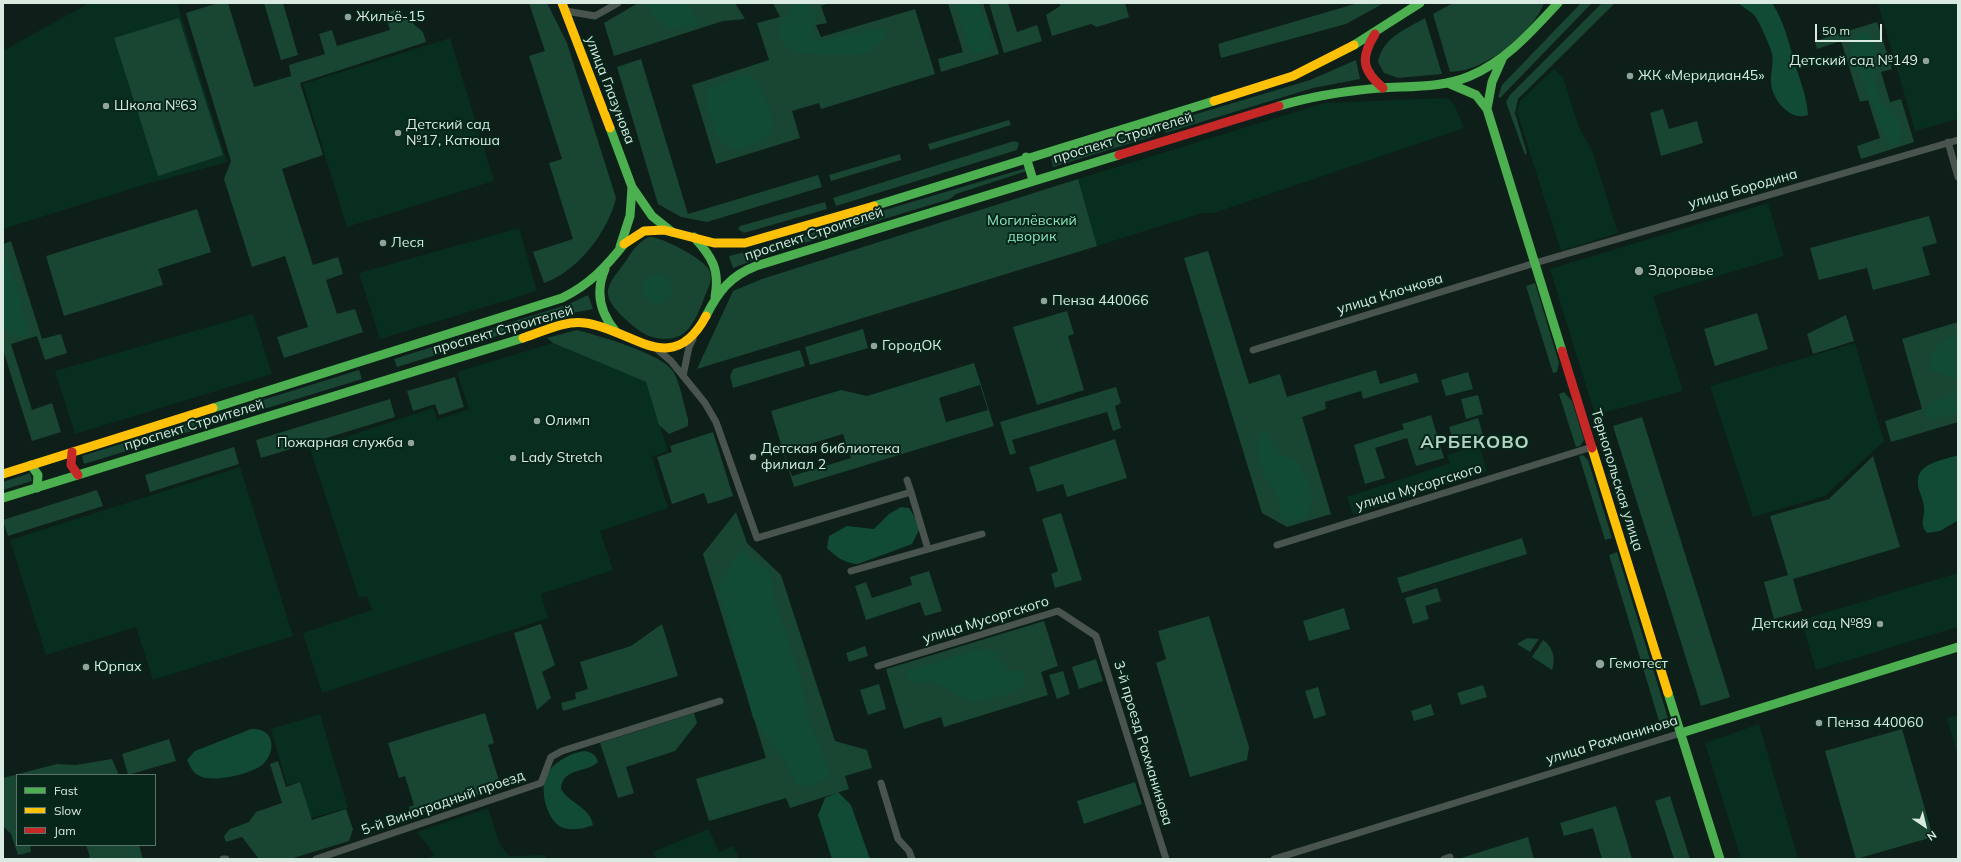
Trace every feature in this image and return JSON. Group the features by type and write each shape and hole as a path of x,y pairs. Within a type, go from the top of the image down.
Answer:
{"main road":[{"name":"проспект Строителей","path":"3,474 562,298 586,285 606,267 630,238 644,231 655,229 725,244 752,242 1293,76 1314,67 1377,31 1420,3"},
{"path":"1545,16 1553,3"},
{"name":"проспект Строителей","path":"3,498 562,324 587,322 656,348 677,347 688,342 694,336 721,289 734,277 767,262 1298,100 1316,96 1383,88 1448,83 1469,76 1503,57 1558,3"},
{"name":"улица Глазунова","path":"564,7 632,187 652,216 673,232"},
{"path":"1377,31 1367,46 1364,56 1364,65 1373,80 1383,88"},
{"name":"Тернопольская улица","path":"1488,109 1492,82 1503,57"},
{"name":"Тернопольская улица","path":"1448,83 1476,95 1488,109 1720,859"},
{"path":"1026,157 1033,180"},
{"name":"улица Глазунова","path":"618,252 630,216 632,187"},
{"path":"694,238 707,253 715,266 718,278 715,299"},
{"path":"606,267 599,284 599,300 605,317 616,332"},
{"path":"72,452 71,465 78,475"},
{"path":"31,465 38,475 37,488"},
{"name":"улица Рахманинова","path":"1681,733 1958,647"}],"street":[{"path":"564,7 595,16 618,3"},
{"name":"улица Бородина","path":"1535,263 1958,140"},
{"path":"1948,142 1958,176"},
{"name":"улица Клочкова","path":"1253,350 1535,263"},
{"path":"683,376 689,347 694,336"},
{"path":"656,348 671,360 705,403 716,422 757,538 911,492"},
{"name":"улица Мусоргского","path":"1277,545 1592,447"},
{"path":"907,480 928,549"},
{"path":"851,571 982,534"},
{"name":"улица Мусоргского","path":"878,666 1058,611 1096,636"},
{"name":"3-й проезд Рахманинова","path":"1096,636 1166,859"},
{"name":"5-й Виноградный проезд","path":"316,859 541,783 551,757 562,751 720,701"},
{"name":"улица Рахманинова","path":"1274,859 1681,733"},
{"path":"880,783 898,839 909,851 912,859"}],"shaded area":[{"name":"Школа №63","path":"89,3 177,3 227,162 140,186 3,229 3,51"},
{"path":"645,3 689,3 700,26 669,29 655,19"},
{"path":"798,3 810,5 815,11 815,23 811,32 820,40 855,32 874,30 887,31 886,36 869,53 851,55 814,55 794,51 783,43 778,28 792,8"},
{"path":"957,3 978,3 990,32 992,46 988,50 980,53 971,52 967,45"},
{"path":"1738,3 1772,3 1786,34 1804,91 1808,115 1795,115 1789,112 1775,96 1771,83 1773,59 1769,46 1761,26 1755,16"},
{"name":"Детский сад №149","path":"1878,3 1958,3 1958,119 1915,131"},
{"path":"1867,31 1874,42 1877,93 1880,100 1895,116 1902,128 1902,135 1899,143 1890,147 1850,52 1855,38"},
{"name":"Детский сад №17, Катюша","path":"450,38 494,181 347,227 303,84"},
{"path":"1554,69 1563,77 1578,125 1593,153 1618,233 1561,251 1517,112 1520,101"},
{"path":"742,75 750,75 760,82 761,90 770,106 773,129 768,137 760,142 742,148 730,148 725,145 715,131 708,111 706,94 707,88"},
{"path":"1448,98 1455,106 1464,128 1214,213 1202,213 1097,246 1078,179 1324,103"},
{"path":"1768,203 1784,256 1653,296 1683,391 1595,415 1550,269"},
{"path":"519,228 537,291 380,339 359,273"},
{"path":"3,257 8,265 20,296 21,309 28,326 28,334 21,337 14,336 3,326"},
{"path":"657,274 668,278 672,289 668,300 657,304 646,300 642,289 646,278"},
{"path":"253,314 272,374 75,434 55,371"},
{"path":"1958,334 1958,380 1936,373 1930,368 1930,362 1931,356 1937,347 1947,339"},
{"path":"553,343 646,382 668,451 652,457 668,508 600,531 613,570 541,594 548,618 322,693 303,633 372,610 367,596 359,598 310,449 433,408 437,420 469,409 457,372"},
{"path":"1855,343 1884,441 1825,496 1753,517 1710,386"},
{"path":"1958,392 1958,411 1936,418 1924,415 1924,410 1934,401"},
{"path":"1267,432 1279,453 1290,457 1298,464 1310,490 1312,499 1311,508 1308,515 1292,522 1283,520 1279,515 1278,498 1265,477 1261,467 1257,443 1261,433"},
{"path":"1479,445 1487,471 1353,515 1347,497 1450,463 1447,455"},
{"path":"1958,455 1957,521 1940,531 1927,533 1923,527 1924,507 1918,487 1919,474 1928,465"},
{"path":"240,467 293,636 153,680 136,627 46,655 10,540"},
{"path":"901,507 909,508 916,519 919,530 912,544 858,564 849,563 841,559 827,548 829,536 847,526 874,529 889,514"},
{"path":"740,550 770,571 775,602 798,667 809,718 831,774 814,785 798,787 784,761 753,718 718,586"},
{"name":"Детский сад №89","path":"1958,573 1958,627 1816,670 1801,620"},
{"path":"990,649 994,651 1009,671 1022,671 1027,680 1023,685 1009,693 991,699 974,701 964,699 938,684 917,682 906,678 910,670 967,652"},
{"path":"320,714 348,808 311,818 300,782 287,785 271,729"},
{"path":"1958,715 1958,758 1947,718"},
{"path":"1759,724 1798,859 1741,859 1705,743"},
{"path":"251,729 259,729 265,732 271,741 270,754 262,765 250,772 222,778 206,778 197,775 192,770 187,760 195,751"},
{"path":"583,751 593,754 598,762 566,777 562,782 561,789 569,798 584,809 593,825 581,829 566,829 554,821 547,809 544,795 544,782 549,771 557,763 572,754"},
{"path":"838,792 851,805 870,859 832,859 818,815 825,798"},
{"path":"488,808 500,845 509,856 545,855 547,859 428,859 434,854 417,832"},
{"path":"709,829 719,852 734,846 739,859 656,859 653,852"}],"green space":[{"path":"218,3 228,3 254,87 291,76 289,65 325,54 319,34 332,30 337,46 390,30 385,13 396,9 423,32 426,42 300,83 323,155 282,169 313,265 338,257 343,274 326,280 337,314 355,309 363,332 284,358 277,337 308,327 285,256 252,267 224,179 231,161 186,13"},
{"path":"264,3 283,3 298,55 281,60"},
{"path":"529,3 547,3 567,43 616,198 606,224 589,249 568,270 556,278 544,283 533,252 573,239 549,163 562,159 529,56 545,51"},
{"path":"638,3 735,3 745,19 723,21 614,56 604,23"},
{"path":"773,3 830,3 821,6 827,23 816,25 821,37 915,9 935,74 821,109 819,103 792,111 800,138 716,164 692,85 769,60 757,23 780,17"},
{"path":"948,3 983,3 999,54 941,72 938,59 963,52"},
{"path":"989,3 1008,3 1017,32 1037,25 1042,41 1004,53"},
{"path":"1060,3 1125,3 1129,17 1097,27 1091,24 1052,36 1046,15 1060,6"},
{"path":"1358,3 1384,3 1346,24 1221,58 1218,44"},
{"path":"1453,3 1544,3 1532,24 1502,52 1479,65 1466,70 1450,72 1433,14"},
{"path":"1581,3 1592,3 1500,98 1498,97 1502,85"},
{"path":"1602,3 1615,3 1518,99 1515,113 1527,153 1525,155 1506,102 1510,95"},
{"path":"179,18 223,155 158,176 114,38"},
{"path":"1425,18 1442,74 1398,78 1384,73 1378,62 1385,46 1396,35"},
{"path":"1877,22 1892,69 1881,72 1890,102 1901,99 1914,142 1861,159 1857,146 1880,138 1868,100 1860,102 1841,41 1817,49 1815,41"},
{"path":"641,59 688,214 818,175 822,187 707,222 681,217 658,204 617,67"},
{"path":"1356,60 1360,79 1313,88 1165,133 1163,124 1310,80"},
{"path":"1663,109 1669,129 1697,121 1703,143 1661,156 1650,113"},
{"path":"1009,120 1011,125 930,150 928,144"},
{"path":"1152,128 1154,136 1053,167 1051,158"},
{"path":"1014,141 1019,143 1017,150 836,206 833,198"},
{"path":"900,154 901,160 831,181 829,175"},
{"path":"1026,168 1027,171 956,194 950,199 844,231 841,223"},
{"name":"Могилёвский дворик","path":"1078,179 1097,246 697,369 733,291 762,279"},
{"path":"825,202 827,209 744,233 738,229 740,226"},
{"path":"197,209 211,252 158,269 163,285 64,316 46,256"},
{"path":"1929,216 1937,243 1922,247 1930,275 1873,290 1867,268 1819,280 1810,248"},
{"path":"832,227 834,234 775,252 733,268 729,256 774,245"},
{"path":"650,237 682,249 706,265 710,273 710,283 693,323 684,333 675,338 661,339 651,337 643,333 616,310 609,299 608,290 614,277 636,247 642,241"},
{"path":"11,241 42,339 61,334 67,353 45,360 37,336 11,344 32,410 52,403 61,432 32,441 3,350 3,244"},
{"path":"1208,251 1249,384 1280,374 1287,397 1376,370 1380,384 1416,373 1419,382 1363,399 1361,391 1325,402 1326,409 1302,417 1331,514 1287,527 1262,513 1184,258"},
{"path":"1535,283 1559,363 1557,372 1553,373 1526,286"},
{"path":"588,295 593,309 572,313 397,367 394,359 569,304"},
{"path":"1067,311 1074,334 1068,336 1084,390 1037,405 1013,327"},
{"path":"1757,313 1768,349 1715,366 1704,329"},
{"path":"1846,315 1854,341 1813,354 1807,334"},
{"path":"1958,322 1958,422 1891,442 1885,421 1922,409 1902,339"},
{"path":"863,329 868,348 810,365 805,347"},
{"path":"577,330 628,346 666,364 673,371 678,381 688,419 688,426 669,434 659,425 646,382 553,343 547,338"},
{"path":"800,350 805,366 733,388 730,376 733,369"},
{"path":"974,363 994,426 794,487 771,411 841,390 867,396","holes":["980,385 988,410 946,422 939,398","843,434 851,458 792,476 784,452"]},
{"path":"359,370 362,379 84,464 82,456"},
{"path":"1468,372 1473,389 1446,396 1441,380"},
{"path":"455,377 464,407 439,415 435,404 413,411 407,391"},
{"path":"1116,387 1121,403 1115,406 1121,428 1113,431 1107,412 1012,440 1016,453 1010,455 1000,422"},
{"path":"1564,392 1572,401 1584,440 1580,446 1576,447 1559,394"},
{"path":"1478,395 1483,414 1466,419 1461,399"},
{"path":"390,399 395,417 261,458 256,440"},
{"path":"1431,415 1444,458 1416,466 1407,438 1375,448 1385,478 1365,484 1354,445 1404,429 1402,424"},
{"path":"1642,417 1730,697 1701,706 1613,426"},
{"path":"1478,418 1483,435 1454,444 1449,427"},
{"path":"713,432 733,496 708,504 704,493 672,504 657,457 672,452 670,446"},
{"path":"1115,439 1127,478 1067,497 1063,484 1037,492 1029,467"},
{"path":"234,447 239,464 150,492 145,475"},
{"path":"1583,455 1588,460 1612,538 1605,540 1579,456"},
{"path":"1873,456 1900,547 1793,579 1802,611 1774,619 1764,582 1788,575 1770,516 1829,499"},
{"path":"30,473 32,481 3,490 3,482"},
{"path":"97,490 103,506 8,536 3,520"},
{"path":"736,512 747,543 781,575 835,741 867,750 872,768 845,776 849,789 790,808 786,798 709,821 696,779 766,758 703,554"},
{"path":"1061,513 1082,580 1055,588 1051,574 1058,571 1042,519"},
{"path":"1522,538 1527,554 1402,593 1397,578"},
{"path":"1617,552 1668,718 1659,721 1609,555"},
{"path":"929,571 942,611 925,616 920,602 866,620 855,586 866,582 872,598 912,585 910,577"},
{"path":"1437,588 1441,601 1425,606 1429,619 1413,624 1405,598"},
{"path":"1344,608 1350,629 1309,641 1303,621"},
{"path":"1209,616 1249,747 1247,760 1190,777 1156,663 1166,659 1158,631"},
{"path":"1044,621 1058,666 1041,672 1048,695 944,727 941,717 904,729 886,669"},
{"path":"541,624 555,665 542,672 551,698 537,710 514,633"},
{"path":"662,624 678,676 563,711 561,703 576,699 575,693 588,689 580,662 631,646"},
{"path":"1527,638 1539,639 1530,652 1517,644"},
{"path":"1543,640 1553,653 1554,661 1552,670 1532,657"},
{"path":"865,646 868,656 849,662 846,653"},
{"path":"1096,659 1103,681 1079,689 1072,667"},
{"path":"1063,671 1070,694 1057,699 1049,675"},
{"path":"879,684 886,709 868,715 860,690"},
{"path":"1483,685 1487,697 1461,705 1457,693"},
{"path":"1318,687 1326,715 1314,719 1305,691"},
{"path":"1431,704 1434,715 1414,721 1411,711"},
{"path":"485,713 494,743 488,745 501,787 411,816 409,807 414,805 405,776 399,778 388,743"},
{"path":"694,713 697,723 675,751 626,767 634,793 618,798 600,743"},
{"path":"1902,729 1933,837 1856,859 1825,751"},
{"path":"169,739 176,761 128,774 122,754"},
{"path":"112,759 119,774 18,774 57,764 76,765"},
{"path":"278,761 286,787 300,782 312,820 346,809 353,829 349,841 290,859 259,859 242,837 226,842 224,836 230,829 249,822 256,812 282,803 270,764"},
{"path":"16,775 16,846 30,846 31,852 18,855 11,834 3,826 3,778"},
{"path":"1135,782 1142,804 1084,824 1077,801"},
{"path":"1670,796 1690,859 1674,859 1655,801"},
{"path":"1616,806 1632,859 1602,859 1593,828 1564,836 1560,823"},
{"path":"1528,837 1534,859 1458,859"},
{"path":"86,846 139,846 143,859 84,859 90,857"}],"traffic: fast":[{"path":"1354,45 1420,3"},
{"path":"1279,106 1304,99 1341,92 1437,85 1470,76 1483,70 1507,54 1558,3"},
{"path":"1487,109 1492,82 1503,57"},
{"path":"1448,83 1476,95 1487,109 1562,351"},
{"path":"874,206 1214,101"},
{"path":"610,128 632,187 652,216 672,232"},
{"path":"706,316 720,292 732,280 756,266 1119,155"},
{"path":"1026,157 1033,180"},
{"path":"620,247 630,216 632,187"},
{"path":"694,237 706,251 713,264 716,279 715,297"},
{"path":"213,408 562,298 581,287 596,275 624,244"},
{"path":"605,269 600,286 601,302 606,317 616,332"},
{"path":"3,498 523,338"},
{"path":"31,465 38,475 37,488"},
{"path":"1681,733 1958,647"},
{"path":"1668,693 1720,859"}],"traffic: slow":[{"path":"562,3 610,128"},
{"path":"1214,101 1293,76 1354,45"},
{"path":"624,244 644,231 664,230 714,243 745,243 874,206"},
{"path":"523,338 570,323 585,323 619,333 650,346 665,348 679,345 693,335 706,316"},
{"path":"3,474 213,408"},
{"path":"1592,448 1668,693"}],"traffic: jam":[{"path":"1375,34 1370,42 1365,57 1367,69 1383,88"},
{"path":"1119,155 1279,106"},
{"path":"1562,351 1592,448"},
{"path":"72,452 71,465 78,475"}],"place":[{"name":"Жильё-15","path":"348,17"},
{"name":"Детский сад №149","path":"1926,61"},
{"name":"ЖК «Меридиан45»","path":"1630,76"},
{"name":"Школа №63","path":"106,106"},
{"name":"Детский сад №17, Катюша","path":"398,133"},
{"name":"Леся","path":"383,243"},
{"name":"Здоровье","path":"1639,271"},
{"name":"Пенза 440066","path":"1044,301"},
{"name":"ГородОК","path":"874,346"},
{"name":"Олимп","path":"537,421"},
{"name":"Пожарная служба","path":"411,443"},
{"name":"Детская библиотека филиал 2","path":"753,457"},
{"name":"Lady Stretch","path":"513,458"},
{"name":"Детский сад №89","path":"1880,624"},
{"name":"Гемотест","path":"1600,664"},
{"name":"Юрпах","path":"86,667"},
{"name":"Пенза 440060","path":"1819,723"}],"district":[{"name":"АРБЕКОВО","path":"1475,443"}]}
